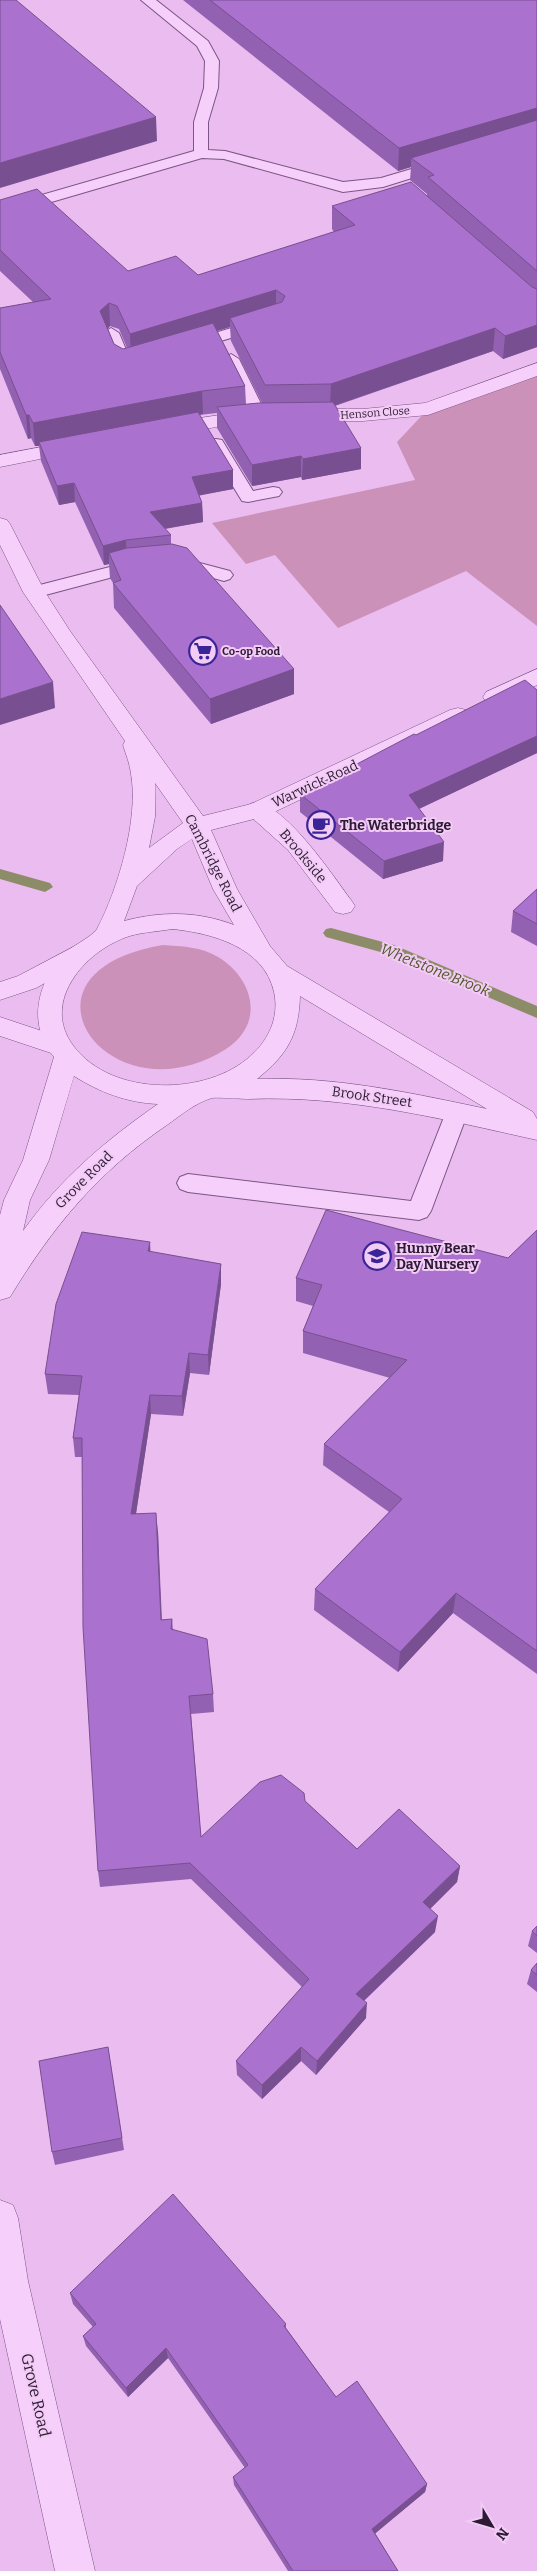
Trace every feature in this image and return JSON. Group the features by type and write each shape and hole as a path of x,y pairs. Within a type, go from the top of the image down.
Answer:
{"street":[{"name":"Henson Close","path":"145,433 203,422 275,416 363,415 428,409 537,369"},
{"path":"0,461 96,442"},
{"name":"Cambridge Road","path":"0,524 34,592 62,635 197,825 225,889 262,951"},
{"name":"Warwick Road","path":"128,881 169,842 197,825 258,810 537,676"},
{"name":"Cambridge Road","path":"106,936 128,881 141,838 143,775 129,727"},
{"name":"Brookside","path":"258,810 296,844 343,906"},
{"path":"0,991 27,982 80,953 106,936 137,925 172,921 205,925 236,935 262,951 280,973 289,1001 285,1029 268,1056 241,1077 198,1092"},
{"path":"0,1270 17,1200 39,1152 63,1052 50,1022 50,998 60,974 80,953"},
{"name":"Brook Street","path":"280,973 537,1128"},
{"path":"0,1026 63,1052"},
{"name":"Brook Street","path":"63,1052 91,1076 121,1090 157,1096 256,1088 346,1092 401,1099 537,1128"},
{"name":"Grove Road","path":"0,1289 20,1255 48,1216 79,1182 114,1150 198,1092"},
{"name":"Grove Road","path":"0,2218 10,2281 75,2571"}],"lane":[{"path":"148,0 203,44 212,61 211,88 201,122 200,154"},
{"path":"0,212 200,154 225,155 344,187 383,182 455,160"},
{"path":"172,351 275,320"},
{"path":"111,333 125,366 153,357"},
{"path":"218,336 275,416"},
{"path":"203,422 248,497 273,492"},
{"path":"34,592 127,566 159,562 173,561 224,575"},
{"path":"188,1182 419,1211 457,1112"}],"shaded area":[{"path":"537,369 537,626 466,571 338,628 275,555 246,564 212,523 415,480 397,442 428,409"},
{"path":"163,945 205,951 218,957 230,966 240,977 246,988 250,1001 250,1014 247,1027 239,1038 226,1049 183,1067 144,1068 112,1056 90,1035 80,1009 88,983 114,960"}],"building":[{"path":"0,0 16,0 156,117 0,163"},
{"path":"210,0 537,0 537,108 399,148"},
{"path":"537,120 537,271 428,177 434,175 411,158"},
{"path":"411,182 532,287 537,289 537,325 505,336 495,328 331,384 265,385 230,318 282,302 285,296 276,290 130,334 117,306 109,303 100,311 114,344 123,349 213,323 245,386 202,391 33,423 29,415 26,415 0,352 0,308 51,299 0,250 0,200 37,189 128,271 176,256 198,275 355,225 332,206"},
{"path":"333,402 361,448 303,459 301,456 252,465 217,407 259,403"},
{"path":"198,412 233,470 192,477 202,503 150,512 171,535 126,540 103,546 74,483 57,486 39,442"},
{"path":"172,544 187,548 294,669 210,699 113,583 121,580 109,553 127,548"},
{"path":"0,605 53,682 0,699"},
{"path":"525,680 537,690 537,736 409,795 444,842 384,861 300,794 414,734 416,735"},
{"path":"537,889 537,924 513,911"},
{"path":"326,1210 508,1258 537,1230 537,1651 456,1593 400,1652 315,1589 402,1499 324,1444 407,1360 303,1331 322,1285 296,1278"},
{"path":"82,1232 150,1242 148,1251 221,1264 208,1355 189,1353 182,1396 150,1395 131,1514 156,1513 161,1620 172,1619 171,1629 207,1639 213,1694 189,1696 201,1837 260,1782 281,1775 304,1793 305,1801 357,1849 399,1809 460,1866 423,1902 438,1916 356,1994 367,2003 317,2061 301,2047 262,2085 236,2061 309,1979 190,1863 98,1871 83,1627 82,1438 73,1438 82,1376 45,1374 56,1304"},
{"path":"537,1926 537,1936 532,1931"},
{"path":"537,1963 537,1975 531,1970"},
{"path":"108,2047 122,2138 52,2152 39,2061"},
{"path":"173,2194 286,2324 284,2326 336,2397 357,2381 427,2484 372,2529 398,2571 293,2571 233,2477 248,2465 166,2348 126,2388 83,2336 96,2324 70,2293"}],"waterway":[{"name":"Whetstone Brook","path":"0,874 45,887"},
{"name":"Whetstone Brook","path":"331,933 389,949 537,1012"}],"place":[{"name":"Co-op Food","path":"203,651"},
{"name":"The Waterbridge","path":"321,825"},
{"name":"Hunny Bear Day Nursery","path":"377,1256"}]}
